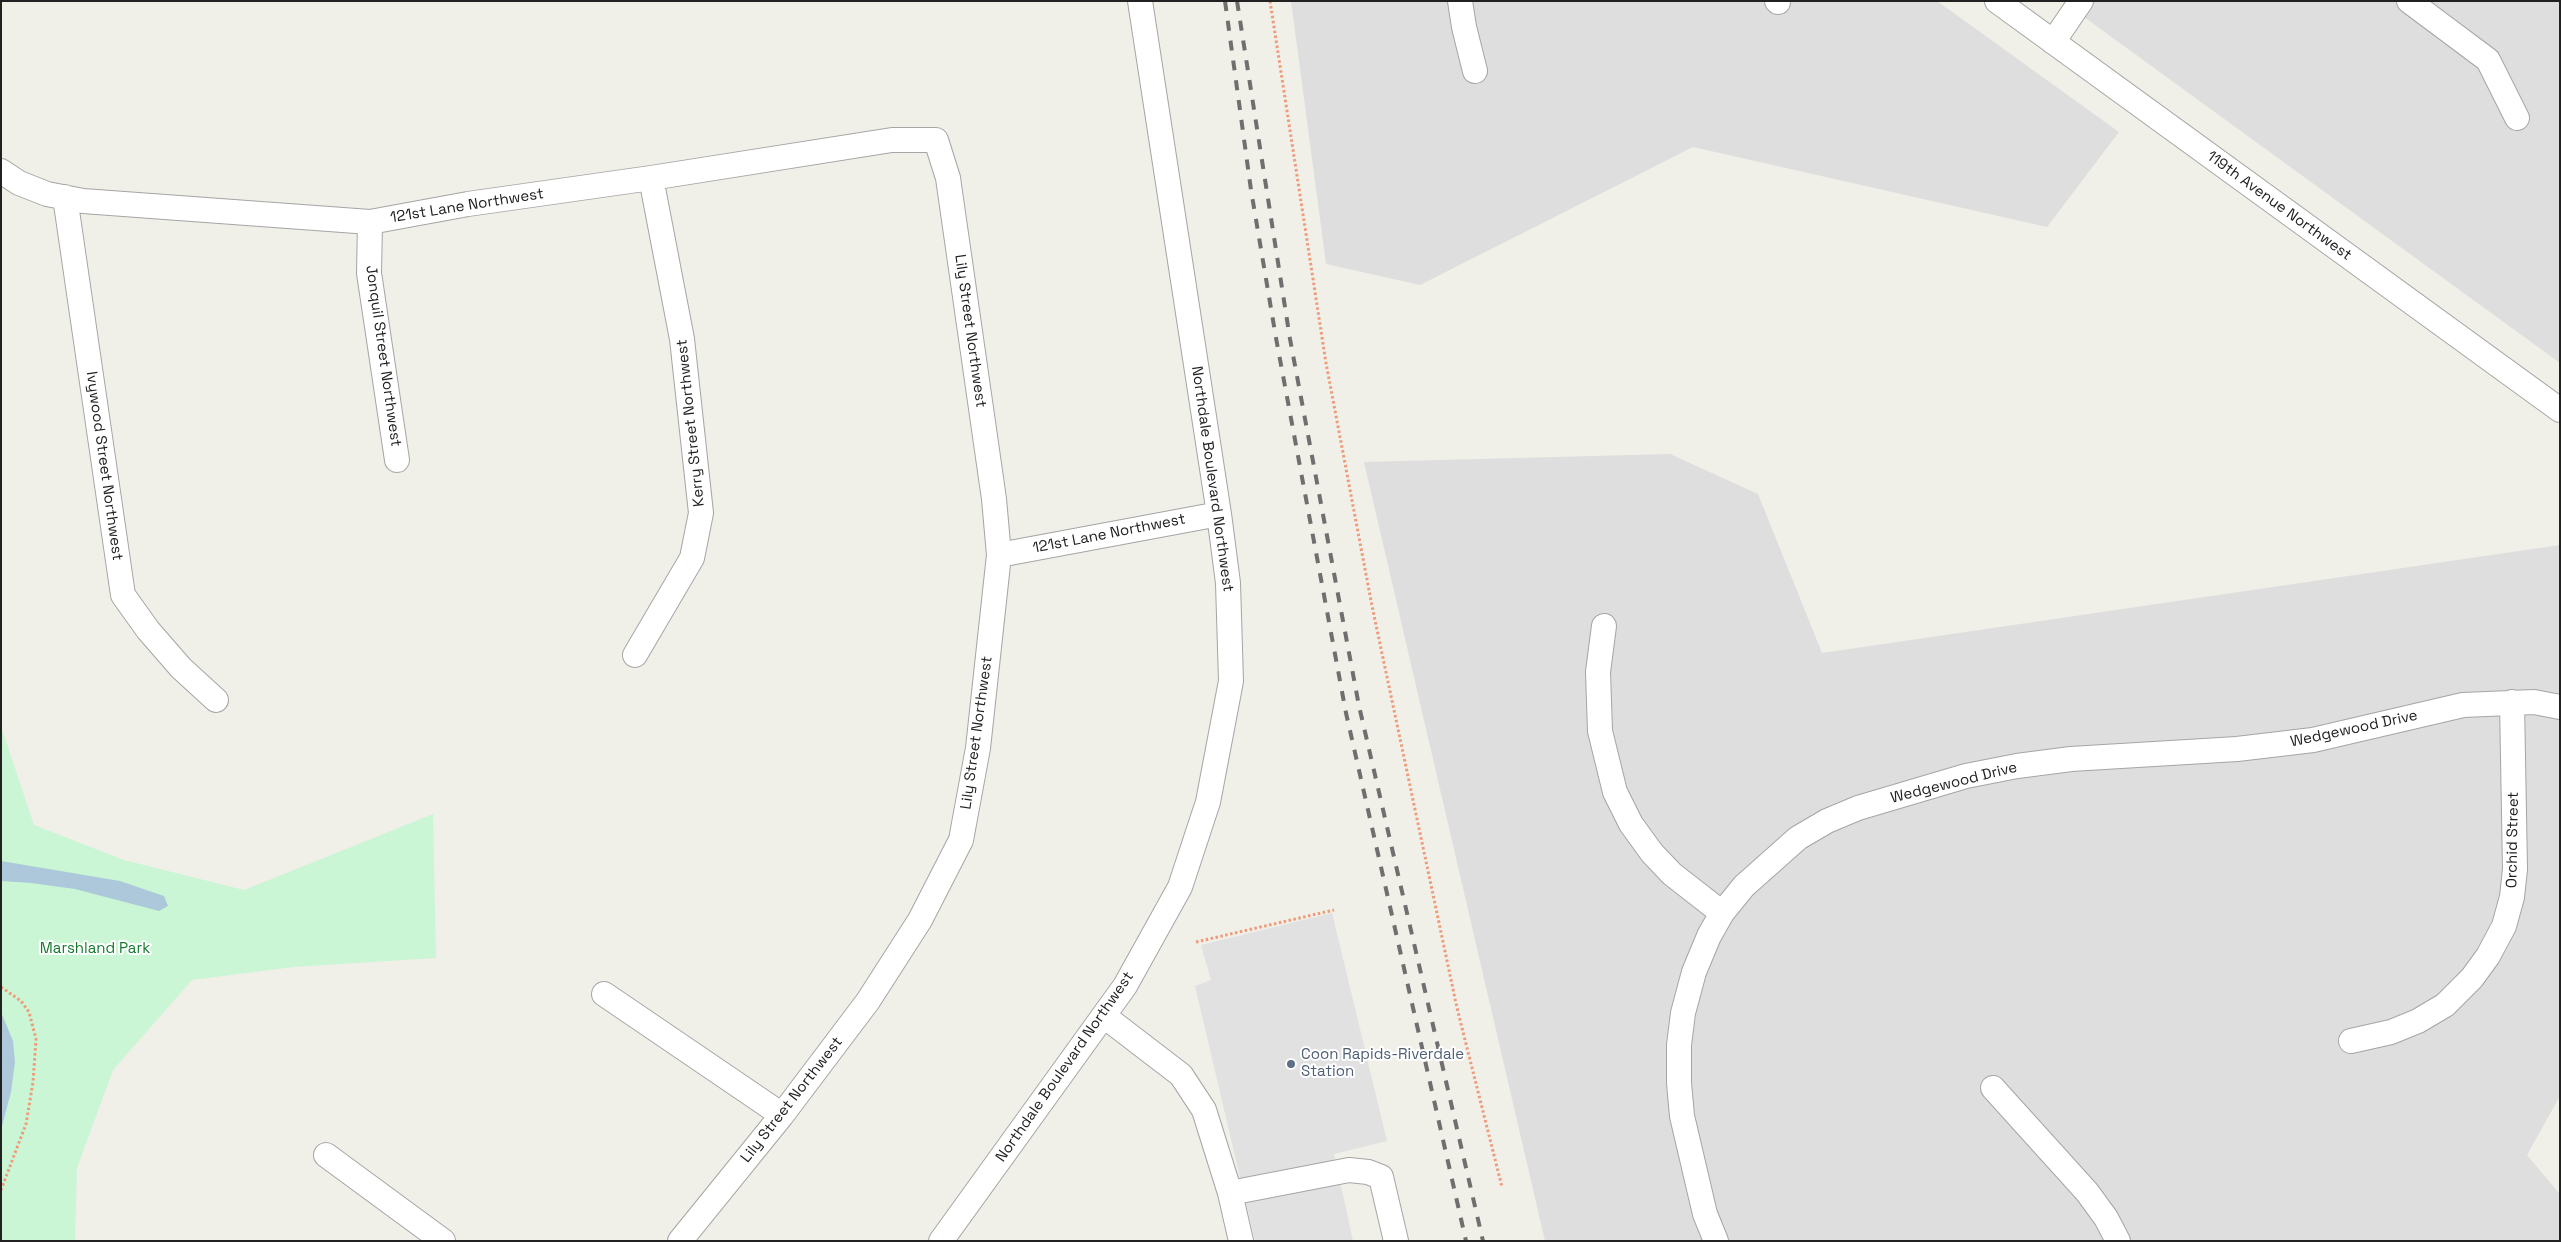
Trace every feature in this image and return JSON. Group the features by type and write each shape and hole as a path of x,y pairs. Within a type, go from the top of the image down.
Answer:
{"street":[{"name":"Northdale Boulevard Northwest","path":"941,1241 1125,986 1180,887 1208,802 1231,682 1228,583 1219,514 1140,1"},
{"path":"1460,1 1464,27 1475,71"},
{"name":"119th Avenue Northwest","path":"1997,1 2560,410"},
{"path":"2053,42 2082,1"},
{"path":"2409,1 2488,60 2517,118"},
{"name":"121st Lane Northwest","path":"1,171 19,182 46,194 83,201 370,222 468,204 651,178 892,140 936,140"},
{"name":"Lily Street Northwest","path":"680,1241 782,1115 868,1001 920,920 961,840 978,748 999,555 994,499 949,188 936,140"},
{"name":"Kerry Street Northwest","path":"635,655 692,558 701,513 682,338 651,178"},
{"name":"Ivywood Street Northwest","path":"65,197 123,595 148,630 181,668 216,700"},
{"name":"Jonquil Street Northwest","path":"370,222 369,273 397,460"},
{"name":"121st Lane Northwest","path":"999,555 1219,514"},
{"path":"1604,626 1598,672 1599,722 1605,760 1615,792 1631,824 1652,854 1678,880 1722,913"},
{"name":"Wedgewood Drive","path":"1716,1241 1705,1214 1682,1116 1678,1045 1683,1013 1694,972 1709,936 1722,913 1744,886 1798,838 1827,820 1858,808 1957,779 2017,766 2071,760 2204,752 2313,740 2447,708 2512,702 2534,702 2560,707"},
{"name":"Orchid Street","path":"2351,1041 2391,1032 2418,1021 2445,1004 2472,978 2488,956 2504,926 2512,896 2515,869 2512,702"},
{"path":"604,994 782,1115"},
{"path":"1104,1016 1182,1075 1204,1110 1230,1193 1241,1241"},
{"path":"1993,1088 2087,1192 2106,1218 2118,1241"},
{"path":"326,1155 443,1241"},
{"path":"1230,1193 1349,1170 1368,1172 1381,1177 1396,1241"}],"path":[{"path":"1270,1 1326,363 1372,606 1457,1008 1502,1187"},
{"path":"1196,942 1334,910"},
{"path":"1,987 21,1001 29,1012 36,1039 33,1082 26,1124 1,1190"}],"shaded area":[{"path":"1291,1 1937,1 2119,132 2047,227 1693,147 1420,285 1326,264"},
{"path":"2062,1 2560,1 2560,363"},
{"path":"1670,454 1758,494 1822,653 2560,545 2560,1096 2527,1155 2560,1194 2560,1241 1545,1241 1364,462"},
{"name":"Coon Rapids-Riverdale Station","path":"1332,913 1387,1141 1334,1154 1353,1241 1255,1241 1195,986 1211,980 1201,945"}],"green space":[{"name":"Marshland Park","path":"1,726 34,825 124,860 244,890 433,814 436,958 293,967 192,980 113,1070 77,1168 75,1241 1,1241"}],"water":[{"path":"1,861 120,881 164,896 168,906 159,911 75,889 1,881"},
{"path":"1,1012 13,1041 15,1062 11,1092 1,1130"}],"railway":[{"path":"1225,1 1251,190 1276,338 1346,713 1466,1241"},
{"path":"1237,1 1290,339 1359,706 1483,1241"}],"place":[{"name":"Coon Rapids-Riverdale Station","path":"1291,1064"}]}
